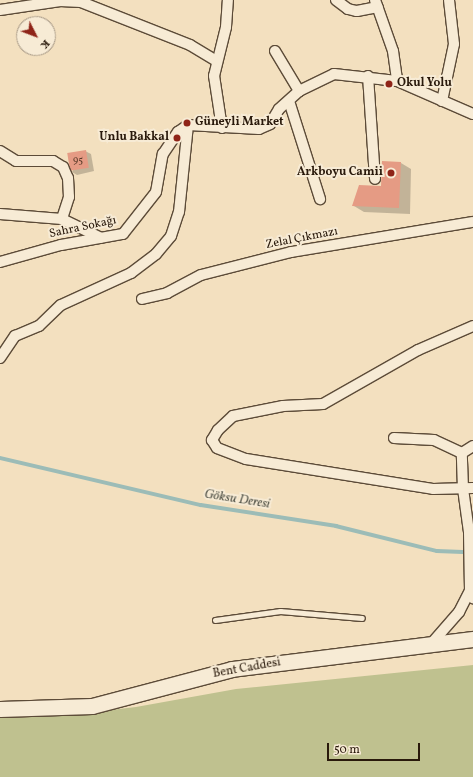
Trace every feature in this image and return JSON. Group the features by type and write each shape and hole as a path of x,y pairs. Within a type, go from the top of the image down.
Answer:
{"street":[{"path":"0,10 60,0 81,1 190,44 217,61"},
{"path":"222,128 214,76 226,27 228,0"},
{"path":"336,0 348,8 357,11 377,3 393,51 397,81"},
{"path":"442,102 454,44 449,0"},
{"path":"275,51 299,91"},
{"path":"0,358 15,336 39,326 62,305 131,273 156,254 170,236 180,212 188,125 260,129 270,124 299,91 334,74 368,76 397,81 442,102 473,114"},
{"path":"368,76 375,179"},
{"path":"289,101 320,199"},
{"name":"Sahra Sokağı","path":"2,260 61,245 123,234 142,214 156,192 163,154 178,132 188,125"},
{"path":"0,151 16,161 53,161 63,167 68,178 69,198 62,219"},
{"path":"0,214 62,219 101,238"},
{"name":"Zelal Çıkmazı","path":"142,299 167,293 201,275 291,252 473,222"},
{"path":"468,489 433,489 246,460 217,448 212,440 218,430 233,416 283,406 323,404 418,350 473,326"},
{"path":"394,438 434,440 462,453"},
{"path":"462,453 473,446"},
{"path":"431,644 459,612 471,594 468,489 462,453"},
{"name":"Bent Caddesi","path":"0,709 92,706 232,669 473,639"}],"lane":[{"path":"215,620 280,611 362,618"}],"green space":[{"path":"473,665 473,777 0,777 0,718 59,716 136,707 236,689"}],"building":[{"path":"86,150 89,168 70,171 67,153"},
{"name":"Arkboyu Camii","path":"382,161 401,162 399,208 352,206 359,185 381,186"}],"waterway":[{"name":"Göksu Deresi","path":"0,458 201,505 336,526 437,551 469,552"}],"place":[{"name":"Okul Yolu","path":"389,84"},
{"name":"Güneyli Market","path":"187,123"},
{"name":"Unlu Bakkal","path":"177,138"},
{"name":"Arkboyu Camii","path":"391,173"}]}
